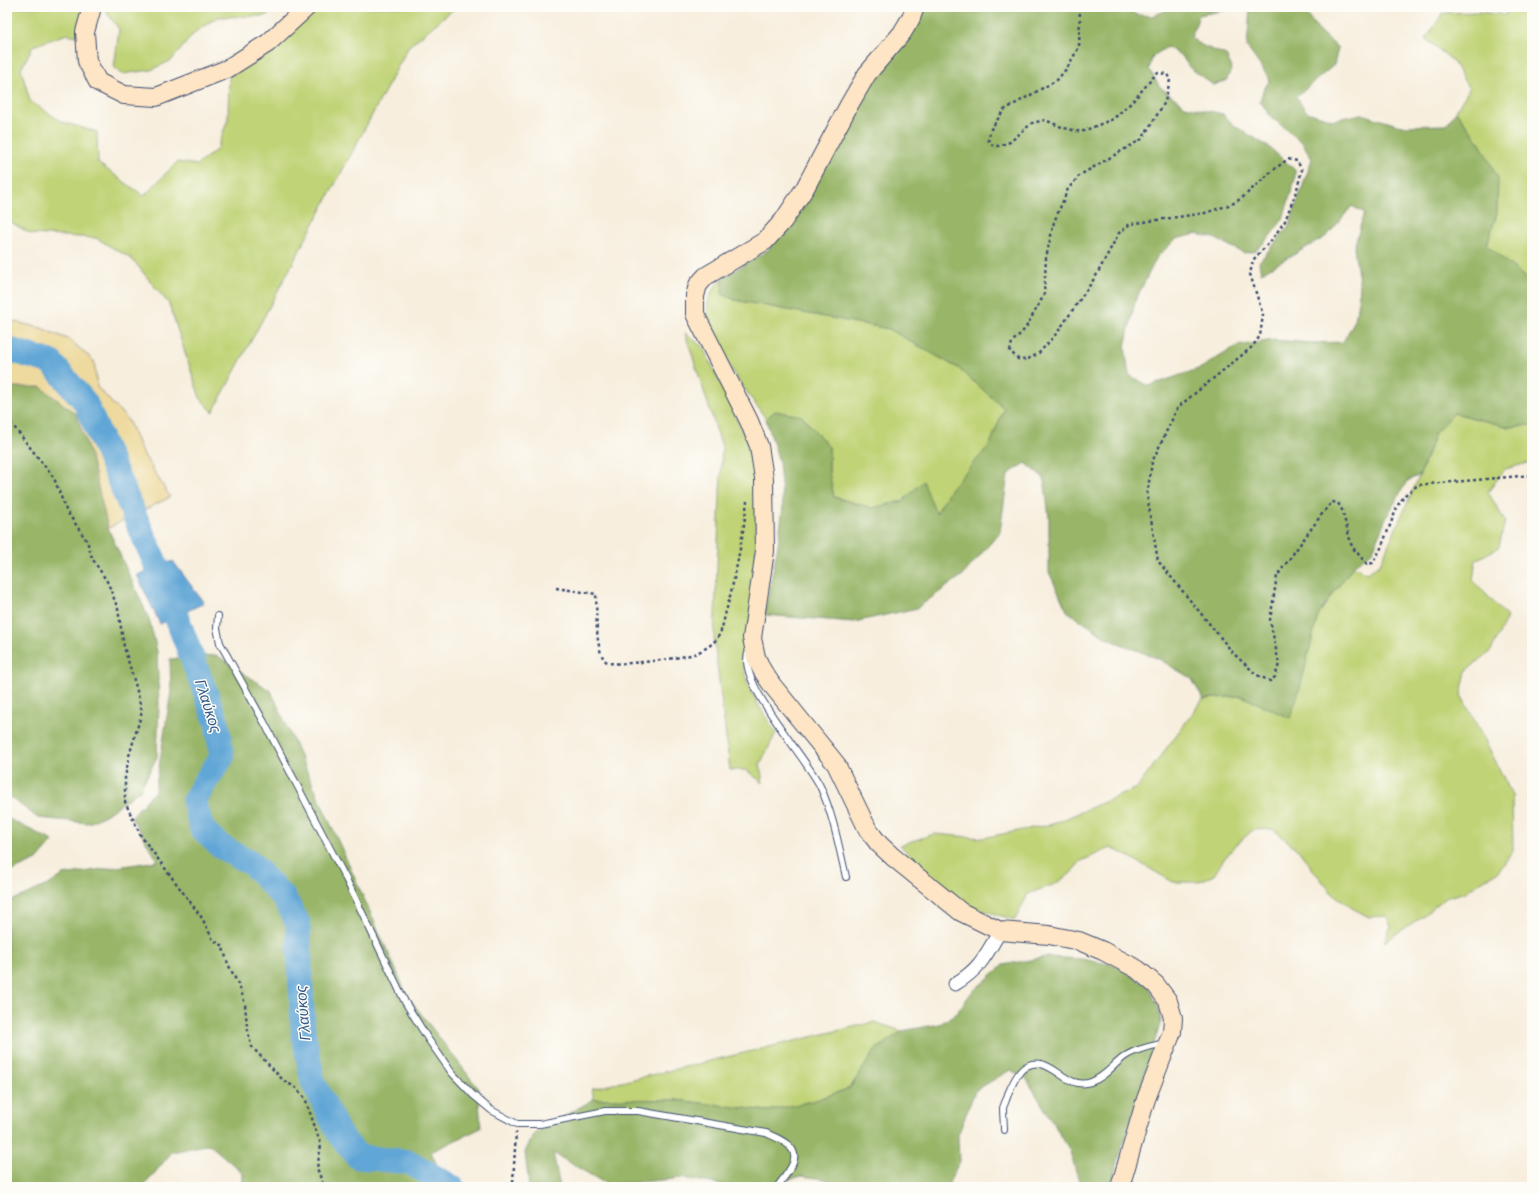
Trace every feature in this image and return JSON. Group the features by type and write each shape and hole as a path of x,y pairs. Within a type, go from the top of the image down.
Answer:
{"street":[{"path":"92,7 85,32 87,61 98,82 124,95 156,97 227,69 268,43 307,7"},
{"path":"915,7 911,18 902,33 867,74 805,188 783,221 765,241 706,276 698,285 694,296 695,314 751,426 759,446 764,478 765,551 752,638 759,663 772,685 836,764 868,830 879,844 893,857 961,912 1000,931 1049,935 1079,941 1103,951 1137,969 1156,985 1168,1001 1173,1018 1172,1032 1146,1099 1120,1187"},
{"path":"956,984 980,965 1000,931"}],"lane":[{"path":"218,616 217,628 220,643 264,722 342,872 405,1002 428,1039 452,1073 473,1095 490,1110 517,1124 540,1124 605,1111 638,1111 766,1133 782,1140 791,1148 794,1156 793,1163 776,1187"},
{"path":"753,645 747,654 746,661 750,677 763,703 806,762 820,786 829,810 846,877"},
{"path":"1004,1130 1003,1107 1014,1081 1024,1067 1032,1064 1041,1064 1050,1068 1065,1079 1077,1083 1090,1083 1103,1076 1126,1055 1141,1048 1168,1042"}],"path":[{"path":"1078,7 1080,16 1079,47 1067,68 1057,80 1004,110 991,129 988,140 992,145 998,146 1010,142 1032,123 1045,120 1064,128 1081,132 1113,119 1132,102 1157,73 1167,74 1170,80 1165,102 1142,139 1080,174 1068,189 1054,222 1046,258 1044,295 1025,329 1012,342 1010,351 1018,359 1026,360 1038,354 1057,334 1096,276 1119,233 1130,224 1205,212 1232,204 1242,198 1272,170 1288,159 1297,160 1302,170 1297,189 1285,221 1270,242 1253,260 1250,274 1263,315 1260,336 1252,347 1178,407 1152,462 1147,495 1158,561 1234,654 1257,675 1270,680 1275,677 1279,664 1270,620 1277,576 1332,502 1338,503 1342,510 1352,547 1368,564 1374,563 1398,505 1405,495 1418,485 1532,475"},
{"path":"7,418 54,478 66,510 87,540 92,558 108,583 118,609 124,647 142,712 124,778 125,802 141,836 202,918 213,940 222,945 228,964 240,988 245,1004 251,1046 283,1080 296,1088 305,1098 321,1145 317,1168 324,1187"},
{"path":"556,588 596,594 598,646 602,656 607,662 615,664 661,660 693,655 709,647 718,637 722,627 732,588 748,496"},
{"path":"513,1182 517,1124"}],"green space":[{"path":"7,7 84,7 77,36 67,34 33,46 21,69 30,101 62,122 97,132 98,163 144,196 177,162 197,165 217,149 228,119 229,77 281,41 318,7 456,7 409,46 213,412 200,398 169,304 132,259 96,238 31,234 7,220"},
{"path":"108,7 283,7 264,16 218,17 195,32 172,60 151,70 122,74 114,68 119,29 107,13"},
{"path":"921,7 1131,7 1130,9 1136,15 1152,16 1175,7 1231,7 1227,10 1199,15 1191,38 1203,46 1226,55 1232,68 1226,81 1213,85 1189,67 1182,56 1167,47 1153,56 1149,69 1160,87 1185,106 1223,114 1235,126 1269,147 1295,170 1295,179 1283,219 1267,240 1255,251 1244,253 1214,238 1196,234 1176,239 1157,257 1135,301 1125,347 1129,375 1149,386 1201,368 1237,346 1274,340 1311,343 1343,342 1355,320 1360,288 1354,248 1364,213 1352,206 1327,236 1261,273 1259,262 1289,226 1312,159 1302,142 1271,117 1260,101 1263,91 1270,80 1247,47 1250,7 1311,7 1307,14 1318,30 1338,48 1334,65 1296,97 1307,112 1333,120 1362,114 1401,126 1447,125 1456,111 1480,143 1498,178 1497,213 1487,245 1532,284 1532,425 1509,427 1454,413 1435,433 1420,475 1407,481 1385,520 1373,551 1353,566 1318,615 1300,688 1290,718 1241,696 1203,699 1192,679 1159,659 1108,639 1067,611 1049,572 1049,517 1044,478 1026,463 1008,474 1000,532 963,575 917,608 854,622 764,615 778,545 783,507 779,462 766,419 775,411 802,416 829,447 829,473 834,497 872,508 903,501 923,481 936,514 951,488 990,445 1004,408 958,368 889,329 735,300 722,294 723,278 768,250 790,224 870,79"},
{"path":"1504,7 1532,7 1532,284 1487,245 1497,213 1480,143 1456,111 1469,89 1452,60 1426,39 1443,13 1479,12 1507,15"},
{"path":"723,278 722,294 735,300 889,329 958,368 1004,408 990,445 951,488 936,514 903,501 872,508 834,497 829,473 829,447 775,411 766,419 720,351 708,322 707,310 712,292"},
{"path":"685,333 703,347 746,439 756,483 756,567 750,629 744,643 743,665 747,681 758,705 776,733 760,764 763,783 746,770 730,770 714,640 722,447"},
{"path":"7,385 15,387 41,387 76,414 91,457 108,528 149,619 157,651 159,704 157,757 140,790 107,814 89,823 38,818 7,795"},
{"path":"1454,413 1509,427 1532,425 1532,462 1505,469 1488,492 1505,521 1499,547 1476,560 1473,580 1507,617 1491,651 1466,671 1461,695 1512,795 1513,850 1500,870 1465,892 1445,898 1423,916 1384,942 1391,926 1387,916 1369,917 1352,908 1332,893 1299,851 1273,829 1253,830 1236,845 1224,859 1214,875 1198,882 1173,882 1111,848 1081,861 1070,874 1055,884 1028,894 1015,920 969,906 927,874 900,845 934,834 982,838 1053,824 1137,788 1203,699 1241,696 1290,717 1300,688 1318,615 1353,566 1367,573 1380,564 1422,470 1435,433"},
{"path":"216,655 271,691 408,997 478,1088 481,1128 431,1152 444,1180 450,1187 243,1187 243,1173 209,1144 172,1152 143,1187 7,1187 7,901 11,901 50,884 63,875 158,861 131,817 155,791 171,692 170,659"},
{"path":"7,818 53,841 37,860 7,873 7,852 9,849 7,846"},
{"path":"1046,957 1081,959 1115,965 1149,987 1159,1008 1161,1021 1110,1187 1081,1187 1069,1149 1026,1078 1010,1070 975,1091 958,1135 959,1162 947,1187 843,1187 824,1179 801,1176 762,1187 735,1187 683,1178 608,1185 553,1153 560,1187 529,1187 525,1152 534,1134 594,1099 676,1100 768,1111 813,1101 850,1088 875,1050 902,1031 940,1024 956,1014 971,993 1003,965"},
{"path":"874,1022 902,1031 875,1050 850,1088 813,1101 768,1111 676,1100 594,1099 592,1089"}],"sand":[{"path":"7,320 41,328 70,340 94,361 97,387 128,420 142,452 170,497 108,528 91,457 76,414 41,387 15,387 7,385"}],"water":[{"path":"173,561 204,603 160,624 137,575"}],"waterway":[{"name":"Γλαύκος","path":"7,349 51,362 85,402 160,574 217,723 222,757 194,801 202,829 220,846 252,864 284,898 298,923 303,1032 313,1082 339,1134 358,1157 409,1162 452,1187"}]}
